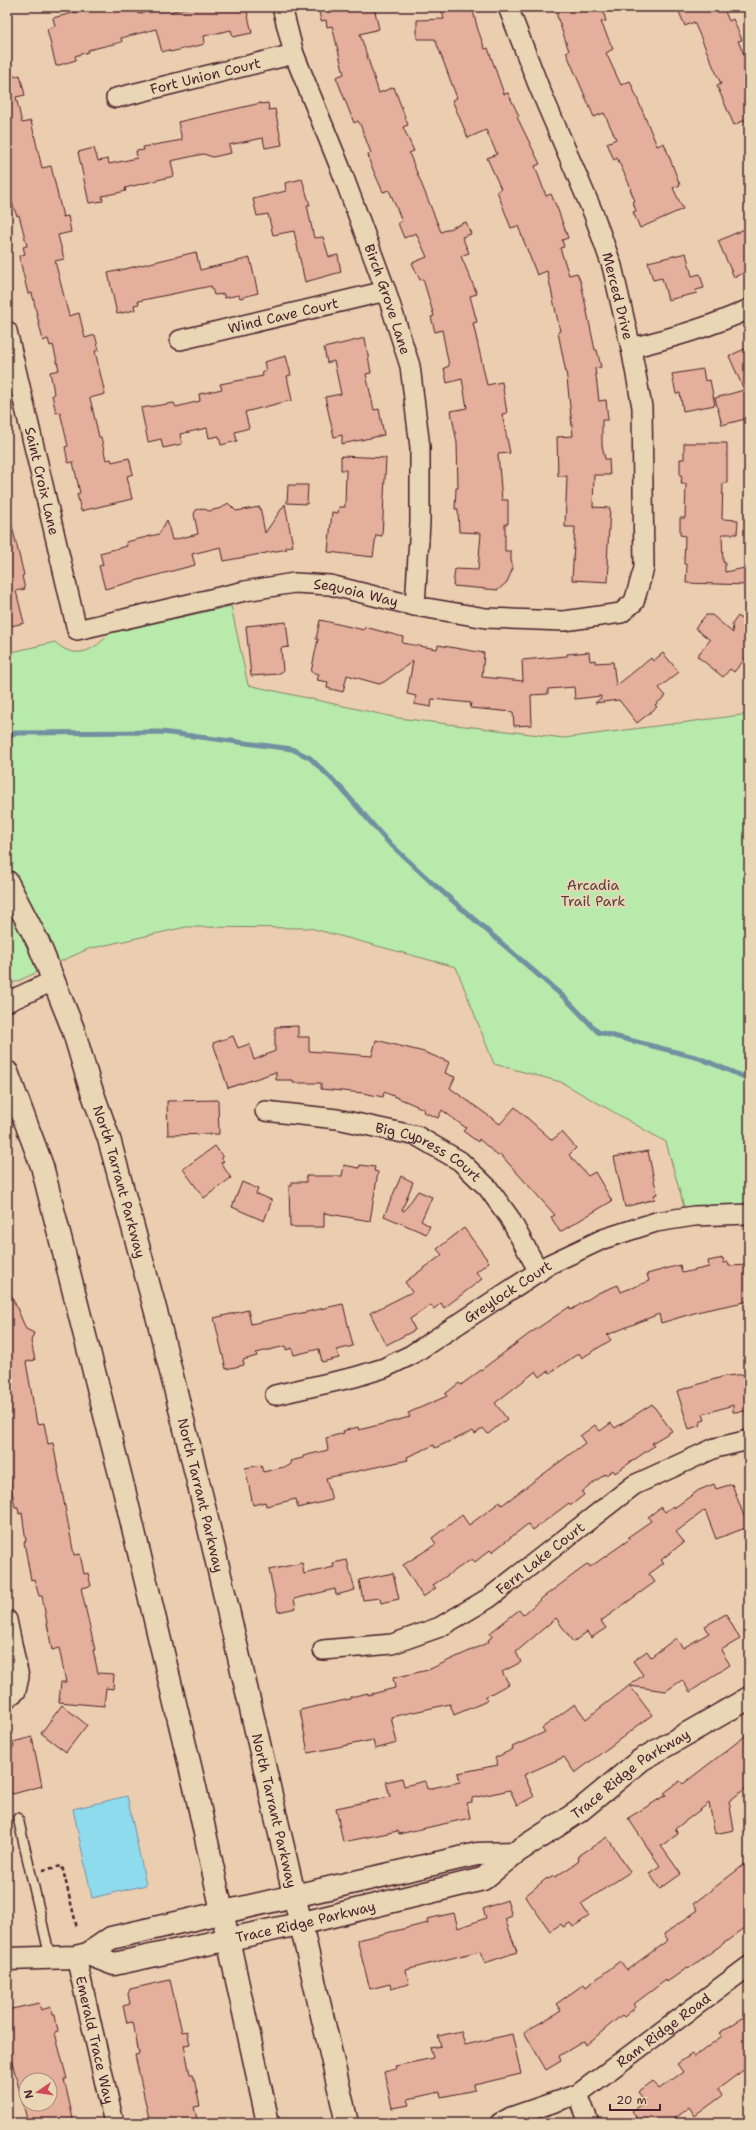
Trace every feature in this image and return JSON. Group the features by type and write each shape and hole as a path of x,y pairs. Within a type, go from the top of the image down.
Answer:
{"main road":[{"name":"North Tarrant Parkway","path":"7,882 38,942 73,1029 89,1083 109,1139 159,1324 203,1502 299,1924 347,2123"},
{"path":"7,1072 42,1166 127,1502 195,1787 268,2123"},
{"name":"Trace Ridge Parkway","path":"7,1959 50,1958 82,1955 114,1964 299,1924 483,1879 515,1853 578,1812 642,1760 749,1698"},
{"name":"Trace Ridge Parkway","path":"82,1955 111,1938 477,1854 515,1853"}],"street":[{"name":"Birch Grove Lane","path":"282,7 294,54 340,167 386,292 410,366 420,447 420,522 415,606"},
{"name":"Merced Drive","path":"508,7 539,87 594,215 612,266 631,348 642,407 644,568 634,602"},
{"name":"Fort Union Court","path":"116,98 294,54"},
{"name":"Wind Cave Court","path":"180,340 386,292"},
{"path":"631,348 682,335 731,318 749,310"},
{"name":"Saint Croix Lane","path":"7,331 77,630"},
{"name":"Sequoia Way","path":"77,630 245,591 294,583 330,586 415,606 486,618 564,621 621,613 634,602"},
{"path":"7,1002 53,980"},
{"name":"Big Cypress Court","path":"266,1111 337,1119 417,1136 460,1161 488,1188 509,1218 539,1272"},
{"name":"Greylock Court","path":"275,1395 355,1377 384,1368 411,1355 550,1264 603,1239 656,1222 694,1216 749,1214"},
{"name":"Fern Lake Court","path":"323,1650 392,1644 440,1627 488,1598 634,1485 715,1448 749,1440"},
{"path":"7,1620 19,1677 11,1695"},
{"name":"Emerald Trace Way","path":"82,1955 114,2123"},
{"name":"Ram Ridge Road","path":"500,2123 511,2117 578,2094 749,1966"},
{"path":"578,2094 589,2123"}],"lane":[{"path":"18,1818 50,1958"}],"path":[{"path":"31,1873 62,1866 76,1928"}],"green space":[{"name":"Arcadia Trail Park","path":"231,606 248,685 398,718 564,738 749,714 749,1204 684,1207 666,1142 561,1082 494,1064 456,967 310,928 186,927 88,949 7,986 7,659 13,657 12,652 55,642 62,648 70,651 84,651 97,645 110,633"}],"water":[{"path":"127,1796 146,1885 92,1898 73,1809"}],"building":[{"path":"96,7 137,7 138,14 166,7 168,7 169,12 190,7 246,7 252,33 233,37 231,30 204,36 205,43 201,45 170,52 169,50 162,52 156,29 121,38 122,42 88,50 88,52 75,56 76,60 56,66 47,29 55,26 53,18"},
{"path":"318,7 374,7 379,29 360,34 379,93 394,87 408,125 403,127 414,151 409,153 441,232 466,222 471,234 462,237 469,253 461,256 477,294 470,296 477,322 473,323 487,385 502,382 507,413 502,414 510,453 498,454 502,500 508,500 508,524 505,524 505,551 511,551 513,568 507,582 498,590 453,586 455,569 478,570 481,533 459,532 458,509 455,509 456,488 458,488 457,443 451,411 467,408 462,379 447,383 444,368 449,366 442,330 435,332 431,317 434,316 423,279 420,280 412,263 427,257 416,233 404,238 398,223 402,221 389,190 383,192 370,163 368,154 371,153 360,124 358,121 354,123 336,77 344,74 332,26 327,27 326,20 321,21"},
{"path":"441,7 472,7 478,30 485,49 488,48 504,94 508,93 519,116 517,117 540,164 535,166 546,196 551,194 568,238 562,240 564,247 560,248 569,275 577,273 581,283 595,350 597,350 601,367 595,368 599,401 606,400 608,420 602,420 602,445 605,459 609,459 610,475 594,475 593,507 610,508 607,564 609,564 608,582 572,580 575,527 565,527 567,476 558,476 557,437 573,436 567,378 558,332 560,331 547,271 537,275 518,226 511,228 497,191 501,189 487,158 497,154 486,130 468,138 452,100 457,98 435,39 417,39 417,20 444,19"},
{"path":"554,7 602,7 606,21 601,22 613,49 606,53 621,85 630,81 657,146 664,143 680,185 673,188 683,209 640,228 633,212 636,211 631,188 617,158 614,160 607,143 616,139 604,113 594,117 566,52 569,51"},
{"path":"677,7 723,7 729,21 733,19 742,40 738,41 749,66 749,118 734,125 717,86 721,84 694,22 685,26"},
{"path":"20,75 25,95 16,97 22,123 31,121 42,168 51,166 63,217 68,216 71,232 58,235 64,259 55,261 69,316 79,313 85,338 95,335 99,350 95,351 105,394 90,398 99,437 101,437 106,460 111,459 112,462 129,458 133,474 127,476 132,499 81,511 77,494 80,493 73,462 68,463 65,447 68,446 60,412 56,413 52,395 54,395 50,372 59,370 53,345 50,346 48,339 43,341 32,293 28,294 19,256 25,254 23,247 27,246 19,215 17,216 9,195 7,195 7,78"},
{"path":"261,103 268,103 269,110 275,109 282,145 265,148 263,138 229,145 231,153 213,157 203,154 171,161 174,176 125,188 126,191 102,196 103,201 89,203 78,152 94,148 98,161 108,159 109,164 137,158 136,151 144,150 143,147 182,140 178,122"},
{"path":"302,179 310,205 307,205 314,238 323,237 329,257 338,255 341,272 305,282 294,231 273,235 268,214 257,216 253,199 286,191 285,183"},
{"path":"749,227 749,271 734,277 718,241"},
{"path":"196,252 200,270 250,258 258,293 240,298 239,295 224,298 224,294 214,295 211,286 138,301 139,304 134,305 135,310 117,314 108,273"},
{"path":"686,253 692,276 700,274 704,288 696,290 697,293 668,300 662,278 653,280 648,262"},
{"path":"365,338 371,373 366,374 374,410 379,409 384,435 342,444 342,435 334,437 325,397 341,394 334,361 327,363 324,348"},
{"path":"749,347 749,418 722,425 715,398 744,390 729,356"},
{"path":"286,356 291,375 287,376 292,400 245,412 249,428 235,432 237,441 221,445 219,436 209,438 207,428 180,434 182,444 163,448 161,439 148,442 141,408 174,403 176,407 200,401 199,394 222,389 220,384 263,376 262,371 266,371 264,362"},
{"path":"703,369 705,381 710,380 715,405 683,411 680,393 676,394 672,374"},
{"path":"684,443 727,443 727,483 723,483 722,519 738,520 737,534 722,534 723,562 725,562 725,572 745,568 748,585 686,583 687,565 684,564 685,536 680,535 680,518 685,518 686,484 681,484 682,476 680,476 680,459 684,459"},
{"path":"341,456 386,458 382,536 376,535 373,557 328,552 332,512 338,513 339,507 345,507 346,470 341,470"},
{"path":"288,485 308,485 307,504 287,503"},
{"path":"228,503 236,511 260,507 265,533 285,504 293,546 286,547 287,549 224,561 221,547 192,554 195,565 105,589 99,566 103,565 100,553 127,546 126,542 159,534 167,520 172,540 198,534 194,514 196,510 202,508 209,511 222,508"},
{"path":"12,526 24,575 22,576 25,589 16,591 24,623 7,627 7,527"},
{"path":"706,615 712,615 733,633 732,624 738,616 749,625 749,654 734,672 730,669 723,677 697,656 710,640 695,628"},
{"path":"320,620 364,630 365,627 403,637 402,643 437,649 438,645 484,653 482,677 523,681 522,660 567,656 567,654 589,652 590,661 595,660 595,663 613,662 616,686 651,658 653,661 663,653 679,672 659,688 666,696 655,705 657,707 637,723 619,700 595,703 601,698 601,696 575,699 574,687 548,689 548,694 531,695 532,725 514,726 513,712 470,708 471,703 432,699 431,707 414,704 416,696 407,694 413,661 379,684 347,675 343,692 327,688 328,682 317,680 319,674 311,672 318,639 316,639"},
{"path":"286,622 289,647 281,648 283,671 278,674 251,676 246,626"},
{"path":"298,1026 298,1037 309,1037 309,1051 372,1056 376,1040 424,1052 449,1062 445,1073 455,1077 450,1088 500,1124 515,1107 552,1140 562,1132 576,1148 569,1155 588,1176 595,1172 612,1201 560,1232 551,1217 555,1215 500,1154 498,1156 479,1139 478,1142 463,1131 466,1128 442,1110 438,1118 423,1112 424,1109 384,1092 383,1097 363,1093 321,1089 321,1083 293,1083 293,1080 276,1080 276,1072 228,1088 213,1043 233,1036 238,1048 249,1044 254,1060 275,1051 275,1027"},
{"path":"218,1100 219,1134 168,1135 167,1101"},
{"path":"215,1146 223,1157 221,1158 224,1161 221,1163 231,1178 204,1198 183,1169"},
{"path":"648,1151 657,1194 654,1195 655,1199 625,1207 614,1157"},
{"path":"344,1165 359,1168 360,1165 375,1167 374,1171 378,1172 370,1221 324,1213 324,1227 290,1227 289,1186 292,1186 292,1182 306,1182 306,1176 342,1176"},
{"path":"401,1176 413,1182 402,1210 404,1211 418,1191 432,1197 421,1221 430,1226 426,1234 384,1216"},
{"path":"242,1182 258,1189 256,1194 272,1200 264,1221 232,1207"},
{"path":"464,1228 489,1262 476,1272 482,1279 444,1308 441,1303 434,1309 431,1305 410,1319 415,1330 386,1345 370,1313 412,1292 405,1282 442,1255 437,1249"},
{"path":"723,1258 724,1263 728,1262 729,1266 749,1265 749,1301 701,1311 661,1323 659,1314 607,1335 611,1340 582,1358 579,1353 550,1373 548,1371 540,1377 536,1371 495,1403 507,1419 488,1434 483,1428 475,1434 473,1431 435,1448 434,1445 407,1457 408,1460 326,1478 332,1500 298,1508 296,1499 266,1506 265,1502 253,1505 245,1468 261,1465 263,1472 288,1466 291,1464 290,1461 328,1450 326,1438 344,1433 343,1431 358,1427 359,1430 410,1417 408,1413 447,1396 445,1394 459,1383 461,1385 529,1334 569,1307 571,1310 598,1293 618,1285 621,1292 649,1281 647,1274 680,1265 682,1273 709,1267 708,1261"},
{"path":"7,1285 26,1329 34,1333 31,1341 35,1360 26,1362 37,1424 44,1423 48,1444 53,1443 74,1555 80,1554 84,1574 88,1573 91,1586 81,1588 95,1650 93,1650 98,1673 114,1674 113,1689 106,1688 104,1706 59,1702 61,1682 66,1682 59,1648 52,1650 42,1596 39,1596 34,1579 31,1580 24,1542 26,1541 22,1513 19,1514 18,1507 15,1507 7,1467"},
{"path":"343,1304 353,1346 337,1350 339,1358 322,1362 319,1349 294,1355 292,1348 286,1350 286,1346 256,1353 257,1356 243,1360 244,1365 226,1369 214,1318 248,1310 251,1324"},
{"path":"749,1374 749,1411 733,1412 733,1405 703,1414 705,1420 700,1422 701,1425 689,1429 677,1391 725,1376"},
{"path":"652,1404 672,1431 652,1443 654,1446 615,1473 613,1470 606,1475 605,1474 582,1492 584,1495 571,1505 569,1503 533,1530 528,1524 492,1552 490,1550 475,1562 472,1559 433,1585 436,1588 423,1597 403,1565 436,1544 432,1538 462,1515 469,1525 500,1502 502,1505 585,1443 580,1436 595,1425 600,1431 611,1423 615,1428"},
{"path":"714,1484 716,1489 732,1484 748,1527 716,1539 705,1510 676,1532 684,1542 661,1560 664,1563 649,1574 655,1582 601,1621 606,1628 591,1638 587,1632 573,1642 556,1618 516,1652 521,1662 502,1672 509,1684 485,1697 487,1700 485,1702 454,1715 450,1704 391,1717 397,1743 375,1749 373,1740 308,1753 300,1710 350,1699 350,1697 368,1693 368,1695 395,1688 393,1678 428,1670 489,1642 488,1640 492,1637 490,1633 519,1610 523,1615 542,1598 588,1564 590,1567 630,1539 628,1537 651,1521 648,1517 661,1507 665,1512 673,1506 674,1508 699,1490"},
{"path":"347,1560 355,1590 336,1595 335,1589 294,1599 296,1608 278,1612 269,1570 302,1563 304,1574 334,1567 333,1563"},
{"path":"393,1573 399,1599 381,1603 380,1598 363,1600 359,1580"},
{"path":"726,1614 740,1639 721,1650 730,1665 690,1692 682,1680 666,1691 630,1686 652,1715 575,1773 564,1757 524,1775 534,1797 517,1805 510,1790 472,1798 472,1802 467,1803 470,1818 399,1834 398,1831 343,1842 336,1808 390,1797 386,1782 402,1778 404,1786 425,1781 427,1789 460,1782 458,1773 498,1765 495,1758 513,1749 512,1747 545,1732 542,1728 575,1704 586,1719 643,1675 633,1661 647,1651 651,1657 676,1638 683,1648 709,1633 705,1626"},
{"path":"62,1705 87,1725 66,1752 41,1733"},
{"path":"749,1733 749,1786 729,1801 734,1830 715,1834 709,1803 675,1829 678,1834 661,1846 681,1874 660,1889 649,1873 660,1866 628,1818 666,1795 664,1793 680,1781 683,1784"},
{"path":"32,1737 42,1786 13,1794 8,1790 7,1785 7,1748 14,1747 13,1742"},
{"path":"607,1837 630,1872 581,1904 589,1916 573,1927 570,1923 563,1927 561,1924 550,1931 525,1896 547,1878 555,1877 578,1862 579,1859 577,1857"},
{"path":"749,1861 749,1925 688,1969 687,1968 667,1982 666,1980 634,2004 636,2007 624,2017 622,2015 586,2045 584,2041 559,2056 561,2061 546,2070 524,2032 561,2011 556,2004 584,1984 586,1987 620,1961 627,1970 668,1940 664,1934 698,1910 693,1904"},
{"path":"507,1900 512,1916 505,1919 517,1952 485,1963 480,1951 444,1960 406,1970 409,1984 391,1989 390,1984 370,1989 357,1940 428,1923 427,1919 454,1913 458,1928 486,1918 483,1909"},
{"path":"170,1980 182,2032 187,2031 190,2044 184,2045 190,2074 193,2074 200,2106 194,2107 198,2123 150,2123 135,2055 139,2054 133,2022 127,2023 123,2006 130,2004 128,1994 130,1989"},
{"path":"39,2003 41,2010 51,2007 53,2015 55,2015 58,2032 55,2033 67,2079 64,2079 74,2123 28,2123 25,2112 58,2112 58,2072 18,2072 18,2085 7,2034 7,2010"},
{"path":"749,2014 749,2066 718,2089 722,2096 695,2116 689,2107 668,2123 641,2123 632,2111 645,2101 638,2092 653,2081 659,2089 683,2072 677,2064 692,2054 694,2057 722,2036 719,2033"},
{"path":"461,2031 465,2045 512,2034 521,2074 474,2085 475,2090 441,2097 440,2092 408,2099 410,2105 392,2108 384,2072 396,2069 395,2066 433,2058 430,2048 441,2046 438,2036"}],"waterway":[{"path":"7,736 15,733 162,732 292,749 310,758 341,788 386,840 430,881 566,999 598,1032 699,1058 749,1079"}]}
